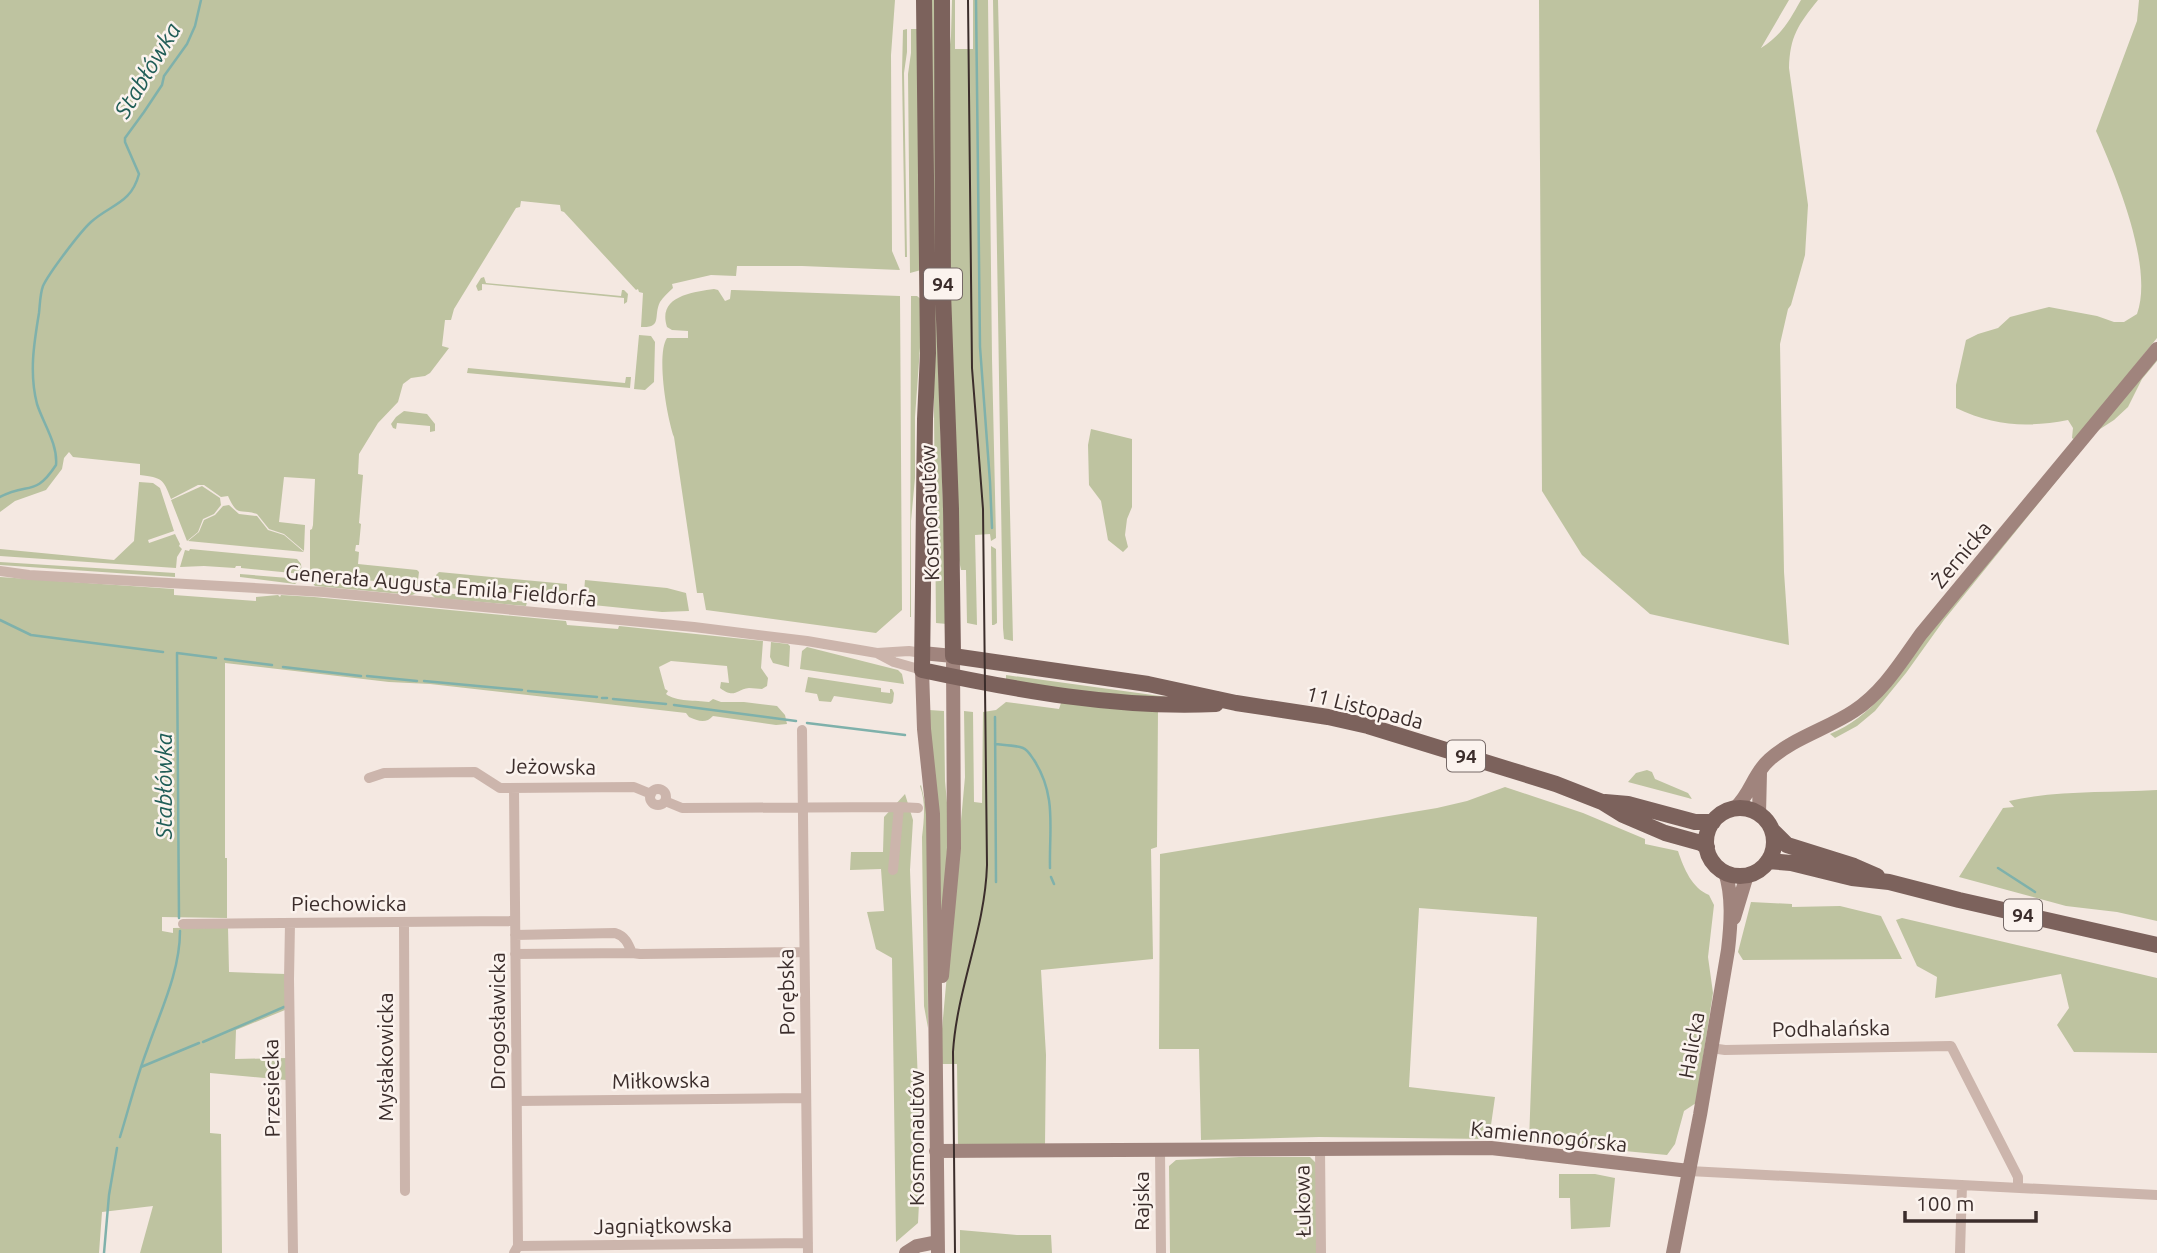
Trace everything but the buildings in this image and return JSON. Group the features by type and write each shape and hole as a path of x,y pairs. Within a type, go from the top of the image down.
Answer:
{"main road":[{"name":"Kosmonautów","path":"922,670 928,353 924,0"},
{"name":"Kosmonautów","path":"942,0 943,292 953,656"},
{"name":"11 Listopada","path":"953,656 1148,684 1236,703 1368,726 1556,784 1602,802 1623,815 1665,833 1702,843 1707,848"},
{"name":"11 Listopada","path":"922,670 995,685 1093,699 1185,706 1236,703"},
{"name":"11 Listopada","path":"1602,802 1628,804 1695,822 1713,822"},
{"path":"1759,814 1745,808 1735,808 1713,822 1707,834 1707,848 1713,862 1725,872 1740,876 1763,867 1773,849 1772,830"},
{"name":"94","path":"1759,814 1787,845 1854,866 1889,882"},
{"name":"94","path":"1768,861 1791,863 1852,878 1889,882 2157,945"}],"street":[{"name":"Żernicka","path":"1760,772 1764,764 1774,756 1856,710 1886,682 1928,625 2157,349"},
{"name":"Generała Augusta Emila Fieldorfa","path":"0,571 29,575 324,592 770,636 877,653 922,653"},
{"name":"Generała Augusta Emila Fieldorfa","path":"877,653 894,662 922,670"},
{"name":"11 Listopada","path":"922,653 953,656"},
{"name":"Kosmonautów","path":"936,1023 946,951 954,848 953,656"},
{"name":"Kosmonautów","path":"922,670 924,729 933,814 938,1248"},
{"name":"Porębska","path":"802,730 808,1248"},
{"name":"Jeżowska","path":"369,778 384,773 475,772 500,788 634,787 650,794 654,790 661,790 666,796 665,801 682,808 918,808"},
{"path":"1735,808 1745,798 1760,772"},
{"path":"1759,814 1760,772"},
{"name":"Drogosławicka","path":"514,788 516,1249"},
{"path":"893,870 899,807"},
{"name":"Halicka","path":"1725,872 1729,887 1731,925"},
{"name":"Halicka","path":"1673,1253 1731,925 1747,875"},
{"name":"Piechowicka","path":"183,924 515,921"},
{"name":"Mysłakowicka","path":"404,922 405,1192"},
{"name":"Przesiecka","path":"290,923 293,1253"},
{"path":"515,934 615,933 626,940 632,953"},
{"path":"516,954 804,952"},
{"name":"Podhalańska","path":"1711,1048 1951,1046 2018,1182"},
{"name":"Miłkowska","path":"517,1101 806,1098"},
{"name":"Łukowa","path":"1320,1148 1321,1253"},
{"name":"Kamiennogórska","path":"936,1151 1491,1148 1689,1171 1962,1185 2018,1182 2157,1195"},
{"name":"Rajska","path":"1160,1149 1161,1253"},
{"path":"1960,1253 1962,1185"},
{"path":"906,1253 917,1246 938,1248"},
{"name":"Jagniątkowska","path":"516,1249 808,1248"}],"green space":[{"path":"0,0 895,0 891,55 892,251 900,270 737,266 736,276 711,275 672,284 673,288 660,302 655,323 641,327 643,293 636,290 561,211 560,205 521,201 520,207 516,208 454,309 451,320 445,320 442,346 449,348 430,373 411,378 403,384 398,402 378,423 359,454 358,474 363,475 359,545 356,545 355,551 359,552 358,564 417,570 418,580 422,580 421,586 310,574 310,530 313,525 315,479 284,477 279,522 305,525 304,551 284,534 269,529 257,514 237,510 228,496 221,497 204,485 198,485 171,499 161,480 140,475 140,464 73,457 69,452 64,458 62,469 46,490 15,501 0,512"},
{"path":"929,0 936,0 935,285 933,283"},
{"path":"952,0 955,0 955,49 973,49 973,0 988,0 996,538 991,541 990,534 975,535 977,625 967,623 966,570 961,570 957,550 951,413 947,70"},
{"path":"993,0 998,0 1013,641 1004,639 1003,628"},
{"path":"1539,0 1789,0 1761,48 1780,33 1801,0 1818,0 1796,31 1789,68 1808,205 1805,255 1780,344 1784,572 1789,645 1650,614 1582,555 1542,491"},
{"path":"2139,0 2157,0 2157,338 2075,440 2072,438 2073,428 2068,420 2011,424 1970,414 1956,408 1956,385 1966,340 1998,328 2010,317 2049,307 2114,322 2124,322 2137,314 2141,272 2137,247 2122,196 2096,131 2137,21"},
{"path":"907,29 904,73 905,257 902,72 903,30"},
{"path":"911,29 918,29 921,270 910,273 908,74"},
{"path":"484,277 486,283 621,296 624,290 628,294 627,302 624,304 624,298 482,284 482,290 478,291 476,286"},
{"path":"718,290 725,301 730,299 731,290 900,296 902,610 876,633 706,610 703,593 697,593 674,437 668,416 662,358 667,338 688,338 688,331 667,327 667,308 687,294"},
{"path":"911,296 922,300 911,521 910,617"},
{"path":"936,299 947,624 936,623 933,304"},
{"path":"639,335 651,336 655,342 654,382 645,390 634,389"},
{"path":"2157,357 2128,407 2097,431 1944,620 1875,711 1857,726 1835,738 1830,734 1858,718 1881,697 1919,646"},
{"path":"468,368 625,383 626,377 631,377 630,388 467,373"},
{"path":"404,411 427,414 435,424 435,431 430,432 430,426 397,423 396,429 393,428 391,424"},
{"path":"1091,429 1132,439 1132,507 1125,535 1128,547 1123,552 1108,540 1101,501 1089,485 1088,445"},
{"path":"139,482 153,483 160,488 174,531 148,540 149,543 175,534 182,549 177,557 176,568 0,556 0,549 114,560 134,541"},
{"path":"202,486 220,498 221,505 214,514 203,519 198,532 187,541 171,500"},
{"path":"229,505 239,514 257,516 268,530 284,535 304,552 188,541 199,532 204,520 215,515 223,506"},
{"path":"991,546 996,549 997,623 994,625 992,625"},
{"path":"185,550 297,559 301,564 302,574 241,566 180,567"},
{"path":"0,562 175,573 175,577 0,565"},
{"path":"439,572 567,584 567,597 436,587 436,575"},
{"path":"240,574 301,579 295,584 240,577"},
{"path":"0,577 174,589 174,595 256,601 256,597 278,595 314,597 566,621 567,625 618,629 619,626 763,641 761,668 768,678 767,686 762,689 749,688 729,693 720,688 721,682 729,683 727,666 671,661 659,667 665,689 668,691 666,694 686,700 709,702 713,699 721,702 777,706 785,715 787,724 776,725 713,716 702,721 689,717 686,713 225,663 227,918 162,917 162,931 173,933 173,928 228,927 229,972 286,974 285,1010 236,1030 235,1059 286,1058 286,1080 210,1073 210,1133 221,1134 222,1253 140,1253 153,1206 102,1212 99,1253 0,1253"},
{"path":"309,579 363,588 420,592 412,595 315,586"},
{"path":"585,580 667,588 686,593 689,611 662,612 583,604"},
{"path":"430,593 500,596 500,599 527,602 526,606 435,598"},
{"path":"771,642 790,646 789,667 773,663 770,657"},
{"path":"807,647 898,670 902,674 904,684 800,669 802,651"},
{"path":"1006,675 1182,699 1110,695 1006,681"},
{"path":"808,677 881,688 881,692 890,693 892,689 893,702 891,704 834,696 831,702 819,701 817,694 805,692"},
{"path":"1006,702 1059,709 1061,703 1158,710 1157,847 1151,849 1153,959 1041,970 1046,1055 1045,1145 958,1144 957,1064 941,1064 965,777 964,711 973,712 974,802 982,803 983,712 996,710"},
{"path":"929,710 944,711 949,824 940,949"},
{"path":"1647,770 1652,772 1655,779 1688,793 1692,799 1628,782 1636,773"},
{"path":"921,785 927,811 928,1028 924,1006 924,811"},
{"path":"1505,787 1583,813 1645,839 1645,844 1678,851 1689,877 1698,888 1709,895 1714,905 1708,957 1713,993 1696,1103 1684,1111 1675,1144 1667,1155 1529,1142 1537,917 1419,908 1409,1087 1495,1097 1489,1139 1319,1137 1201,1140 1199,1049 1159,1049 1160,854 1437,808 1467,801"},
{"path":"2157,790 2157,921 2117,912 2066,906 1959,877 2003,808 2014,807 2009,801 2064,793"},
{"path":"905,794 913,820 910,870 921,1164 918,1223 896,1242 892,958 876,949 867,912 884,911 881,869 850,870 851,852 883,852 884,817"},
{"path":"1751,902 1792,904 1792,907 1840,906 1881,916 1902,959 1743,960 1738,952"},
{"path":"1902,918 2157,978 2157,1053 2074,1052 2057,1025 2069,1008 2061,974 1935,998 1937,977 1917,966 1896,920"},
{"path":"1310,1157 1316,1163 1316,1253 1170,1253 1169,1166 1176,1160"},
{"path":"1559,1174 1595,1174 1615,1178 1610,1227 1571,1229 1570,1198 1559,1198"},
{"path":"960,1230 1051,1235 1052,1253 960,1253"}],"waterway":[{"name":"Stabłówka","path":"0,497 37,485 56,465 55,449 37,404 33,381 34,347 42,289 86,227 131,192 139,174 125,138 187,44 195,26 201,0"},
{"path":"976,0 980,347 992,528"},
{"name":"Stabłówka","path":"0,620 31,635 163,652"},
{"name":"Stabłówka","path":"177,653 179,918"},
{"name":"Stabłówka","path":"177,653 216,658"},
{"path":"225,659 272,665"},
{"path":"283,667 361,676"},
{"path":"367,676 417,681"},
{"path":"424,681 522,690"},
{"path":"528,691 597,697"},
{"path":"602,698 607,698"},
{"path":"613,699 666,704"},
{"path":"674,705 796,721"},
{"path":"995,717 996,882"},
{"path":"807,723 905,735"},
{"path":"995,744 1025,749 1041,773 1049,799 1050,868"},
{"path":"1998,868 2035,892"},
{"path":"1051,877 1054,884"},
{"name":"Stabłówka","path":"120,1137 139,1072 173,977 180,931"},
{"path":"203,1042 284,1007"},
{"path":"141,1067 199,1043"},
{"name":"Stabłówka","path":"104,1253 109,1195 117,1148"}],"tram line":[{"path":"955,1253 953,1052 960,1005 981,913 987,865 983,509 972,368 968,0"}]}
